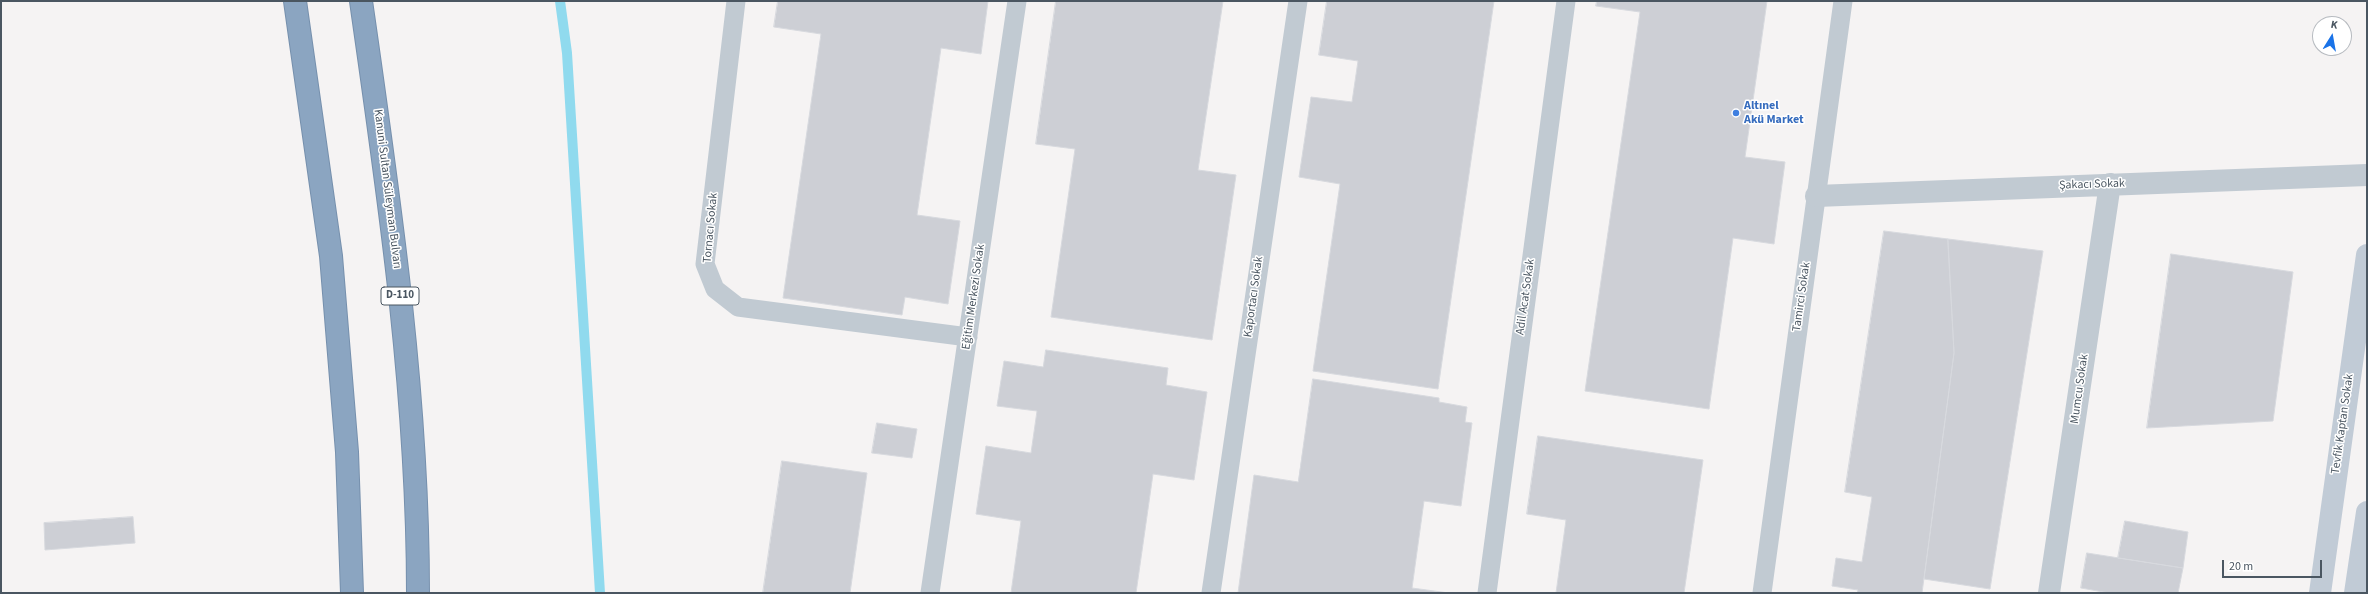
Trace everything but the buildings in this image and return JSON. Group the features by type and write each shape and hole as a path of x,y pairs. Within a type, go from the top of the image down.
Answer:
{"highway":[{"path":"295,1 331,256 347,452 352,593"},
{"name":"Kanuni Sultan Süleyman Bulvarı","path":"361,1 389,192 405,339 417,526 418,593"}],"street":[{"name":"Şakacı Sokak","path":"1816,196 2367,175"},
{"name":"Mumcu Sokak","path":"2049,593 2110,184"},
{"name":"Tevfik Kaptan Sokak","path":"2320,593 2367,255"},
{"path":"2355,593 2367,512"}],"lane":[{"name":"Tornacı Sokak","path":"736,1 705,264 715,289 738,307 968,337"},
{"name":"Eğitim Merkezi Sokak","path":"930,593 1017,1"},
{"name":"Kaportacı Sokak","path":"1211,593 1298,1"},
{"name":"Adil Acat Sokak","path":"1487,593 1566,1"},
{"name":"Tamirci Sokak","path":"1762,593 1842,1"}],"waterway":[{"path":"560,1 567,53 600,593"}],"place":[{"name":"Altınel Akü Market","path":"1736,113"}]}
